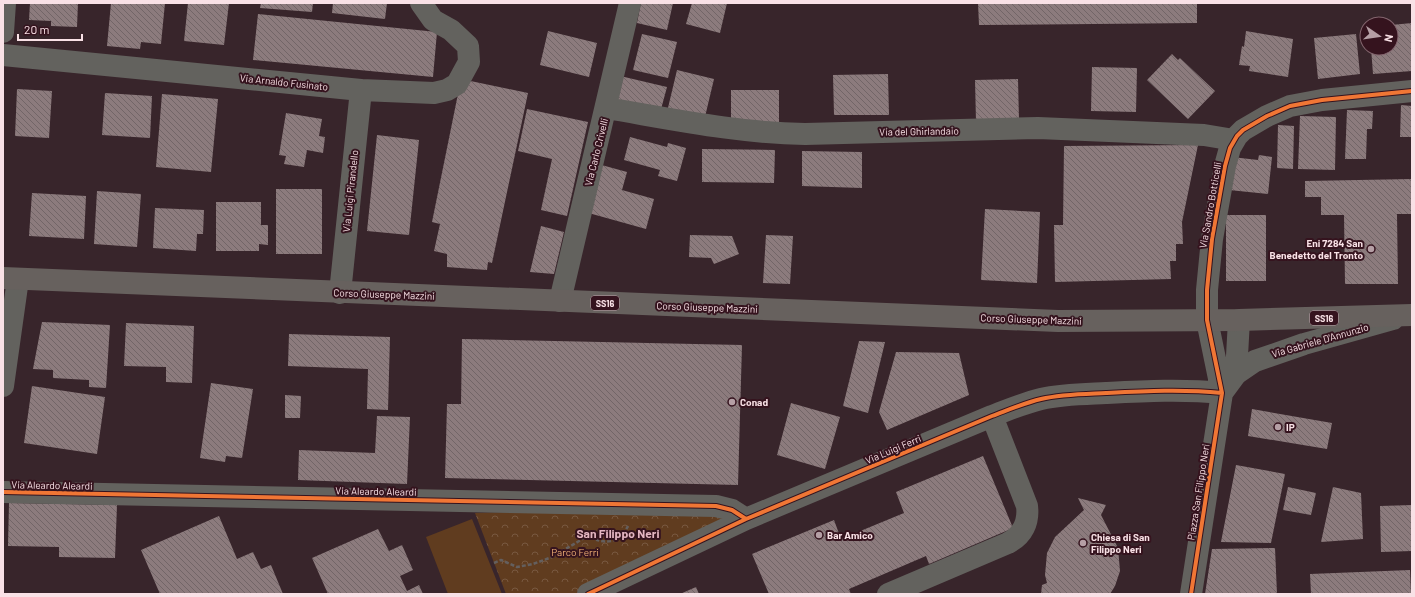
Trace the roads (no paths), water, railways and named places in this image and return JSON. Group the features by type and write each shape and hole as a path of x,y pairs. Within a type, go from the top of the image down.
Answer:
{"main road":[{"name":"Corso Giuseppe Mazzini","path":"10,279 1058,321 1239,320 1410,315"}],"street":[{"path":"3,32 5,3"},
{"name":"Via Arnaldo Fusinato","path":"3,55 361,90 434,93 446,90 457,84 469,62 468,46 451,30 433,20 421,3"},
{"name":"Via Carlo Crivelli","path":"560,301 630,3"},
{"name":"Via Luigi Pirandello","path":"340,293 361,90"},
{"name":"Via Sandro Botticelli","path":"1207,320 1208,275 1212,239 1225,166 1230,148 1237,136 1248,127 1267,116 1290,106 1322,100 1412,91"},
{"name":"Via del Ghirlandaio","path":"606,108 772,133 805,134 1038,128 1204,135 1234,140"},
{"path":"3,386 10,279"},
{"name":"Via Gabriele D'Annunzio","path":"1222,393 1236,374 1255,361 1266,356 1410,315"},
{"path":"1207,320 1222,393"},
{"path":"1236,374 1239,320"},
{"name":"Via Luigi Ferri","path":"588,594 746,519 992,416 1031,402 1063,396 1161,390 1192,390 1222,393"},
{"name":"Piazza San Filippo Neri","path":"1191,594 1222,393"},
{"path":"888,594 915,588 1008,543 1020,534 1027,520 1027,506 992,416"},
{"name":"Via Aleardo Aleardi","path":"3,492 720,506 732,510 746,519"}],"place":[{"name":"Eni 7284 San Benedetto del Tronto","path":"1371,249"},
{"name":"Conad","path":"732,402"},
{"name":"IP","path":"1278,427"},
{"name":"Bar Amico","path":"819,535"},
{"name":"Chiesa di San Filippo Neri","path":"1083,543"}],"district":[{"name":"San Filippo Neri","path":"618,533"}],"park label":[{"name":"Parco Ferri","path":"575,552"}]}
